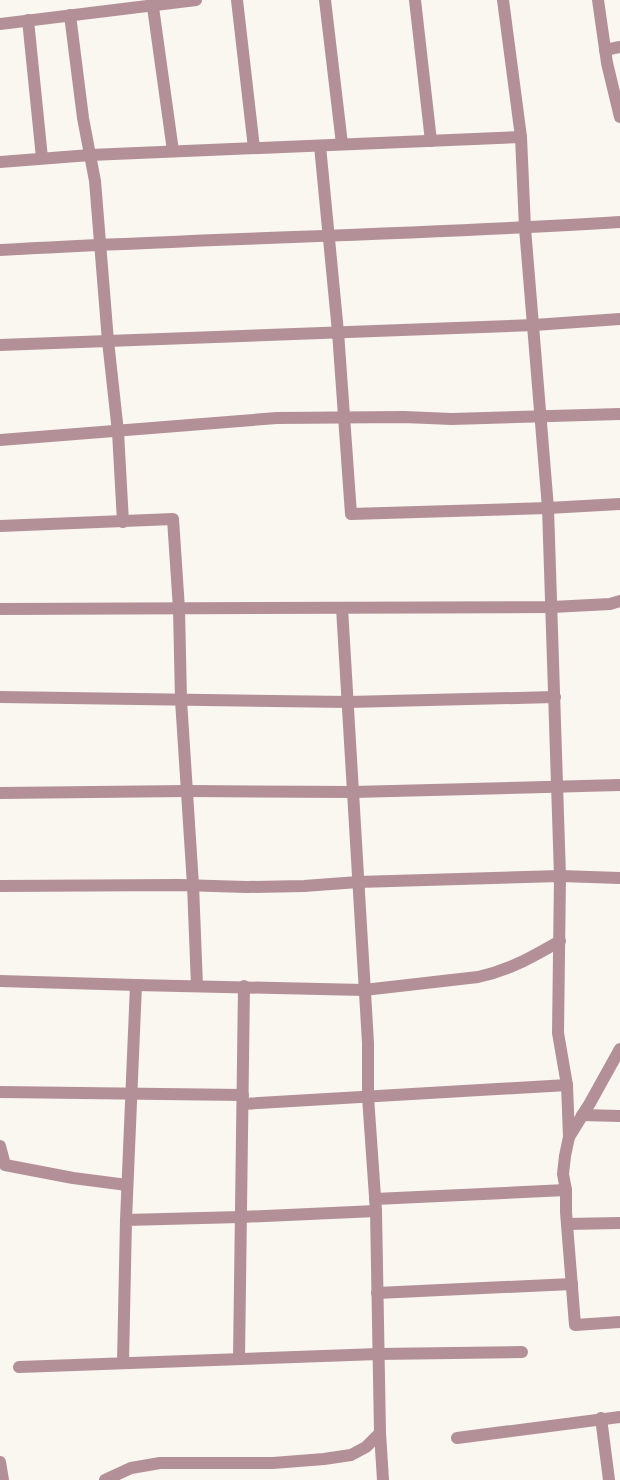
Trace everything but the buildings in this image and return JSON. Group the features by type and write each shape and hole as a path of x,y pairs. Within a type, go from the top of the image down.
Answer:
{"street":[{"path":"0,24 153,3 196,0"},
{"path":"238,0 254,148"},
{"path":"325,0 342,144"},
{"path":"416,0 431,141"},
{"path":"503,0 521,137 525,228 548,508 560,876 558,1034 567,1085 569,1137 563,1174 566,1190 575,1325 620,1322"},
{"path":"598,0 605,50 620,117"},
{"path":"153,3 173,151"},
{"path":"70,15 83,118 95,181 108,341 118,432 123,522"},
{"path":"28,20 42,158"},
{"path":"605,50 620,47"},
{"path":"0,162 173,151 521,137"},
{"path":"320,146 330,236 351,514 620,504"},
{"path":"0,250 101,244 525,228 620,222"},
{"path":"0,345 534,325 620,319"},
{"path":"0,440 277,418 541,417 620,414"},
{"path":"0,526 173,519 179,609 181,700 198,986"},
{"path":"0,608 552,607 610,604 620,601"},
{"path":"342,608 368,1043 368,1097 376,1205 380,1433 383,1480"},
{"path":"0,697 348,702 555,697"},
{"path":"0,793 353,792 620,785"},
{"path":"0,886 193,885 247,888 294,887 358,882 560,876 620,878"},
{"path":"0,981 364,990 494,974 520,964 560,941"},
{"path":"123,1363 127,1185 136,985"},
{"path":"239,1359 244,986"},
{"path":"569,1137 620,1048"},
{"path":"0,1092 131,1094 243,1100 368,1097 567,1085"},
{"path":"582,1115 620,1116"},
{"path":"0,1146 5,1165 73,1178 127,1185"},
{"path":"126,1220 241,1217 566,1190"},
{"path":"567,1224 620,1223"},
{"path":"378,1293 572,1284"},
{"path":"19,1367 378,1354 522,1352"},
{"path":"457,1438 620,1417"},
{"path":"601,1418 609,1480"},
{"path":"105,1480 131,1468 160,1463 273,1463 324,1460 351,1455 366,1447 380,1433"},
{"path":"0,1462 3,1480"}]}
